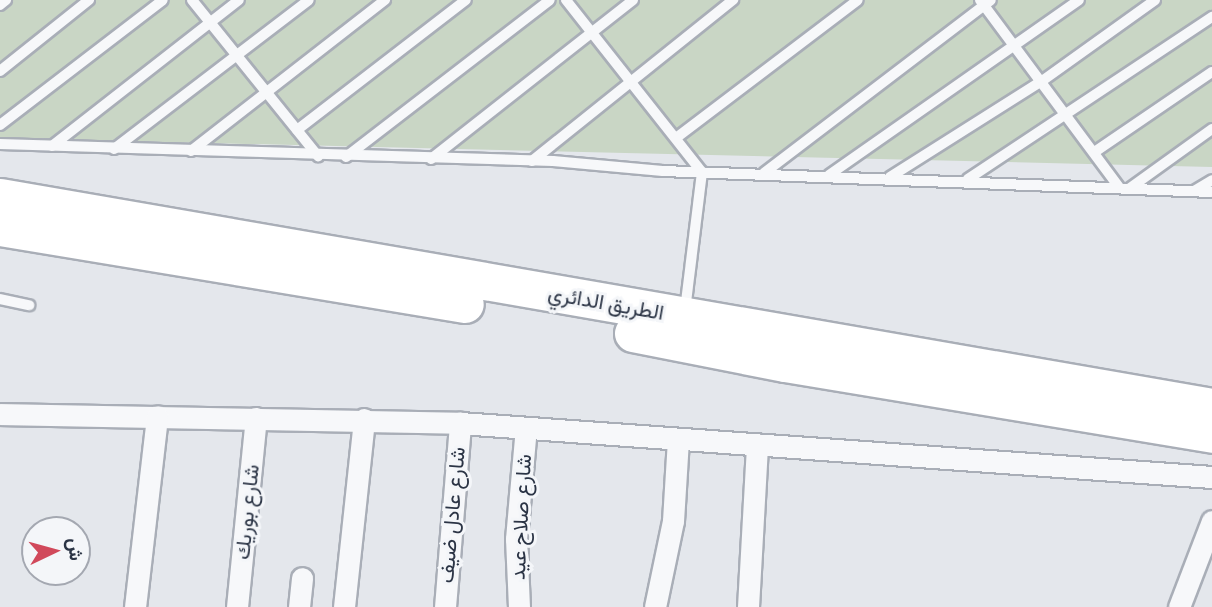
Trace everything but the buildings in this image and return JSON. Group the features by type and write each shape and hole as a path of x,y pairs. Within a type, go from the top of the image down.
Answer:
{"highway":[{"name":"الطريق الدائري","path":"0,197 685,317 1126,406 1212,434"},
{"name":"الطريق الدائري","path":"0,227 1126,406 1212,407"}],"street":[{"path":"0,414 364,419 460,423 1212,477"},
{"path":"135,607 157,416"},
{"name":"شارع بوريك","path":"237,607 256,418"},
{"path":"344,607 364,419"},
{"name":"شارع عادل ضيف","path":"445,607 460,423"},
{"name":"شارع صلاح عيد","path":"519,607 517,512 526,428"},
{"path":"655,607 673,521 678,439"},
{"path":"748,607 757,444"},
{"path":"1179,607 1212,522"},
{"path":"299,607 302,578"}],"lane":[{"path":"0,5 6,0"},
{"path":"0,71 89,0"},
{"path":"0,125 163,0"},
{"path":"192,0 318,156"},
{"path":"52,146 239,0"},
{"path":"113,149 309,0"},
{"path":"191,151 385,0"},
{"path":"297,130 466,0"},
{"path":"346,157 550,0"},
{"path":"566,0 702,172 685,317"},
{"path":"431,159 633,0"},
{"path":"532,161 733,0"},
{"path":"676,138 858,0"},
{"path":"828,175 1079,0"},
{"path":"890,177 1042,81 1155,0"},
{"path":"764,173 985,2 1042,81 1125,187"},
{"path":"968,179 1069,116 1212,17"},
{"path":"1096,151 1212,72"},
{"path":"1125,187 1212,129"},
{"path":"0,144 532,161 702,172 968,179 1212,192"},
{"path":"1194,191 1212,180"},
{"path":"0,299 29,305"}],"green space":[{"path":"0,0 1212,0 1212,167 0,138"}]}
